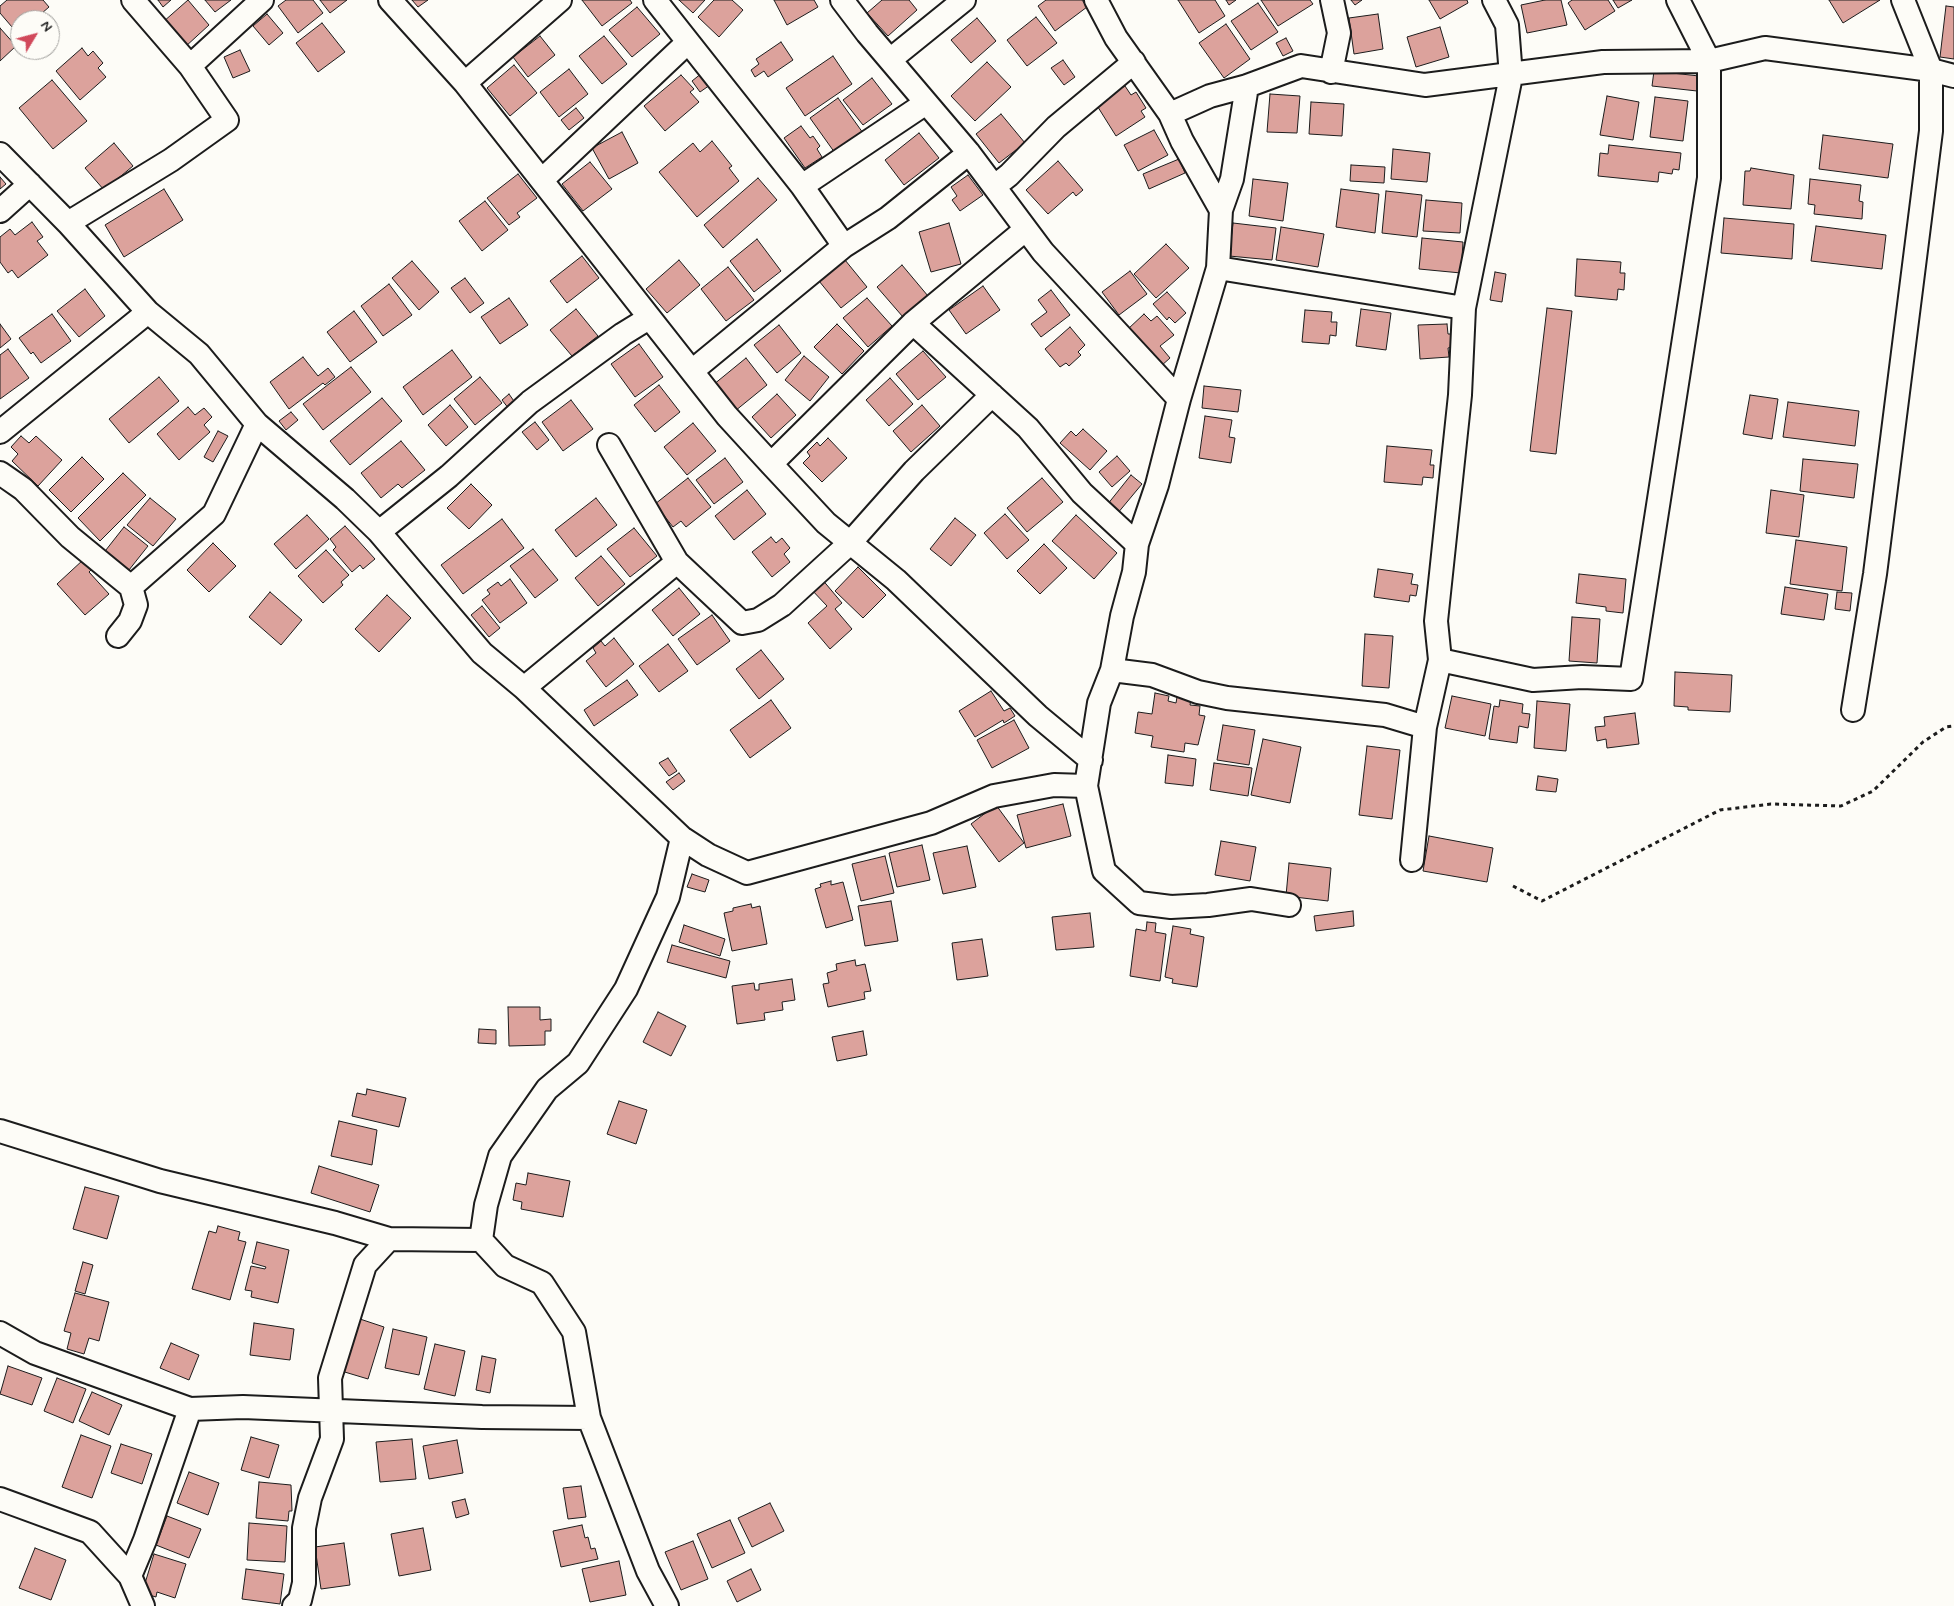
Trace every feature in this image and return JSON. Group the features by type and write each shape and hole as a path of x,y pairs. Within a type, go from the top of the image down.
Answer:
{"street":[{"path":"68,223 171,160 227,120 190,66 133,0"},
{"path":"190,66 262,0"},
{"path":"390,0 465,82 727,416 826,524 896,580 1038,716 1091,760"},
{"path":"465,82 560,0"},
{"path":"655,0 687,43 802,186 844,246"},
{"path":"842,0 867,33 969,153 1043,252 1178,399"},
{"path":"891,59 964,0"},
{"path":"1096,0 1116,38 1134,62 1153,93 1170,114 1182,141 1222,210"},
{"path":"1331,72 1339,32 1332,0"},
{"path":"1412,860 1425,727 1440,660 1436,620 1460,395 1464,308 1512,76 1507,25 1494,0"},
{"path":"1440,660 1534,680 1582,678 1632,679 1709,178 1709,61 1678,0"},
{"path":"1853,710 1875,574 1931,131 1931,70 1903,0"},
{"path":"542,179 687,43"},
{"path":"1170,114 1210,96 1247,86 1301,66 1425,86 1512,76 1603,62 1709,61 1765,48 1931,70 1954,76"},
{"path":"995,186 1010,175 1056,127 1134,62"},
{"path":"1247,86 1232,179 1222,210 1218,268 1178,399 1157,485 1137,544 1134,572 1122,616 1112,670 1099,703 1086,786 1104,871 1139,903 1170,906 1208,905 1251,898 1289,905"},
{"path":"802,186 926,103"},
{"path":"692,371 844,246 888,218 969,153"},
{"path":"0,154 68,223 148,312 199,354 257,424 346,499 379,532 471,642 524,688 682,838 708,855 747,873 931,823 994,796 1054,785 1086,786"},
{"path":"0,211 30,184"},
{"path":"771,464 913,323 1025,230"},
{"path":"1218,268 1464,308"},
{"path":"0,432 148,312"},
{"path":"379,532 448,476 530,402 623,334 649,318"},
{"path":"913,323 1028,428 1082,494 1137,544"},
{"path":"609,445 677,562 742,623 758,620 782,605 850,543 914,471 992,395"},
{"path":"131,587 214,514 257,424"},
{"path":"0,474 23,489 70,537 131,587 136,605 130,621 118,636"},
{"path":"524,688 677,562"},
{"path":"1112,670 1152,675 1198,692 1227,698 1385,715 1425,727"},
{"path":"481,1240 486,1205 500,1156 546,1089 578,1063 626,989 668,897 682,838"},
{"path":"0,1131 160,1181 335,1223 389,1238 481,1240 504,1266 542,1283 574,1332 590,1418 648,1572 667,1606"},
{"path":"294,1606 300,1600 304,1583 304,1528 310,1498 332,1439 330,1378 365,1265 389,1238"},
{"path":"0,1333 35,1354 190,1409 243,1408 590,1418"},
{"path":"130,1576 145,1540 190,1409"},
{"path":"0,1499 90,1532 130,1576 143,1606"}],"path":[{"path":"1513,886 1542,901 1720,810 1771,804 1803,807 1841,806 1873,791 1923,742 1946,727 1954,726"}],"building":[{"path":"7,0 43,0 49,7 46,10 10,10 10,25 0,13 0,6"},
{"path":"158,0 171,0 163,7"},
{"path":"188,0 209,25 185,47 163,22"},
{"path":"205,0 231,0 215,12"},
{"path":"286,0 313,0 323,13 298,33 278,6"},
{"path":"320,0 347,0 330,13"},
{"path":"412,0 428,0 418,7"},
{"path":"582,0 630,0 632,3 602,26"},
{"path":"679,0 705,0 693,13"},
{"path":"714,0 732,0 743,10 719,37 698,17"},
{"path":"774,0 814,0 818,7 787,25"},
{"path":"882,0 909,0 917,10 888,36 867,13"},
{"path":"1046,0 1082,0 1087,7 1055,31 1038,6"},
{"path":"1178,0 1215,0 1225,16 1199,33"},
{"path":"1226,0 1236,0 1229,5"},
{"path":"1261,0 1310,0 1313,4 1278,26"},
{"path":"1351,0 1362,0 1355,5"},
{"path":"1429,0 1467,0 1468,3 1440,19"},
{"path":"1545,0 1561,0 1567,25 1527,33 1521,5"},
{"path":"1572,0 1608,0 1615,11 1585,30 1568,3"},
{"path":"1613,0 1632,0 1618,8"},
{"path":"1829,0 1880,0 1843,23"},
{"path":"1258,3 1278,32 1251,50 1231,21"},
{"path":"1946,6 1954,7 1954,59 1940,57"},
{"path":"637,7 660,34 632,57 609,30"},
{"path":"267,14 283,33 269,45 253,26"},
{"path":"1378,14 1383,49 1354,54 1349,18"},
{"path":"1036,17 1057,43 1027,66 1007,40"},
{"path":"977,18 996,41 971,63 951,40"},
{"path":"322,23 345,52 318,72 296,43"},
{"path":"1226,24 1250,59 1224,78 1199,43"},
{"path":"1440,27 1449,57 1416,67 1407,37"},
{"path":"0,28 10,39 10,52 0,61"},
{"path":"540,36 555,55 528,77 513,57"},
{"path":"604,36 627,64 602,84 579,56"},
{"path":"1286,38 1293,51 1283,56 1276,43"},
{"path":"781,42 793,60 768,77 764,71 755,77 751,70 759,64 756,59"},
{"path":"82,48 88,56 93,51 103,63 98,68 106,77 80,100 56,71"},
{"path":"240,50 250,71 233,78 224,57"},
{"path":"833,56 852,84 805,116 786,88"},
{"path":"1063,60 1075,77 1064,85 1051,68"},
{"path":"987,62 1011,87 975,121 951,96"},
{"path":"514,65 537,93 510,116 487,88"},
{"path":"569,69 588,94 559,117 540,92"},
{"path":"1654,71 1699,76 1697,91 1652,86"},
{"path":"702,73 710,85 700,92 692,81"},
{"path":"681,75 694,89 690,92 699,102 665,131 644,106"},
{"path":"872,78 892,104 863,125 843,100"},
{"path":"52,80 87,121 53,149 19,108"},
{"path":"1125,86 1131,95 1136,92 1146,108 1141,111 1145,117 1116,136 1096,104"},
{"path":"1270,94 1300,96 1297,133 1267,132"},
{"path":"1607,96 1639,102 1633,140 1600,135"},
{"path":"1655,97 1688,101 1683,141 1650,137"},
{"path":"838,98 863,133 835,153 810,118"},
{"path":"1311,102 1344,104 1342,136 1309,134"},
{"path":"576,108 584,118 569,130 561,120"},
{"path":"1001,114 1025,143 999,163 976,134"},
{"path":"801,126 810,138 813,136 820,146 817,149 822,157 805,168 784,138"},
{"path":"1154,130 1168,155 1138,171 1124,145"},
{"path":"622,132 638,163 609,179 592,148"},
{"path":"919,133 939,158 904,185 885,160"},
{"path":"1823,135 1893,144 1888,178 1819,169"},
{"path":"712,141 732,166 729,168 739,181 697,217 659,172 693,143 700,152"},
{"path":"114,143 133,166 104,190 85,168"},
{"path":"1609,145 1681,153 1679,170 1673,169 1672,174 1659,172 1658,182 1598,176 1600,153 1608,154"},
{"path":"1393,149 1430,153 1427,182 1391,179"},
{"path":"1179,159 1185,173 1149,189 1143,174"},
{"path":"1058,161 1083,190 1076,196 1073,192 1048,214 1026,190"},
{"path":"590,162 612,189 583,211 562,184"},
{"path":"1351,165 1385,167 1384,183 1350,181"},
{"path":"1751,168 1794,175 1791,209 1743,205 1745,171 1750,171"},
{"path":"518,174 537,198 517,213 520,217 509,225 487,198"},
{"path":"968,175 983,195 960,211 952,200 957,196 951,187"},
{"path":"0,177 6,184 0,189"},
{"path":"758,178 777,200 723,248 704,225"},
{"path":"1253,179 1288,183 1283,221 1249,216"},
{"path":"1810,179 1861,185 1859,201 1863,202 1862,219 1814,214 1815,205 1808,204"},
{"path":"164,189 183,220 124,257 105,225"},
{"path":"1341,189 1379,194 1375,233 1336,227"},
{"path":"1386,191 1422,195 1417,237 1382,233"},
{"path":"1426,200 1462,203 1460,233 1423,231"},
{"path":"485,201 508,230 482,251 459,221"},
{"path":"1724,218 1794,224 1792,259 1721,253"},
{"path":"32,222 43,237 37,241 48,255 18,278 12,270 8,273 0,262 0,237 10,229 15,235"},
{"path":"949,223 961,264 931,272 919,232"},
{"path":"1233,223 1276,228 1272,260 1229,256"},
{"path":"1816,226 1886,235 1882,269 1811,261"},
{"path":"1281,227 1324,234 1318,267 1276,260"},
{"path":"1422,238 1463,242 1461,273 1419,269"},
{"path":"757,239 781,271 754,292 730,261"},
{"path":"1166,244 1189,268 1156,298 1134,274"},
{"path":"582,256 599,278 567,303 550,281"},
{"path":"1577,259 1621,262 1620,273 1625,273 1624,290 1618,289 1617,300 1575,296"},
{"path":"679,260 700,285 667,313 646,289"},
{"path":"845,260 867,287 841,308 819,281"},
{"path":"412,261 439,292 419,310 392,278"},
{"path":"902,265 928,296 903,317 877,287"},
{"path":"728,267 754,300 726,321 701,289"},
{"path":"1130,271 1147,294 1119,315 1102,292"},
{"path":"1495,272 1506,274 1502,302 1490,300"},
{"path":"465,278 484,303 470,313 451,288"},
{"path":"389,284 412,315 383,336 361,306"},
{"path":"983,286 1000,310 966,334 949,310"},
{"path":"85,289 105,316 79,337 57,311"},
{"path":"1051,290 1070,315 1041,337 1031,324 1047,312 1038,300"},
{"path":"1167,292 1186,313 1175,323 1169,317 1167,320 1153,304"},
{"path":"509,298 528,325 500,344 481,317"},
{"path":"867,298 892,326 868,347 843,318"},
{"path":"1547,308 1572,311 1556,454 1530,451"},
{"path":"576,309 598,336 572,356 550,330"},
{"path":"1361,309 1391,313 1386,350 1356,346"},
{"path":"1305,310 1332,312 1331,322 1337,322 1336,336 1330,335 1329,344 1302,342"},
{"path":"354,311 377,342 350,362 327,332"},
{"path":"52,314 71,341 41,363 33,352 31,354 19,338"},
{"path":"1144,314 1151,321 1157,316 1174,335 1160,346 1170,358 1161,366 1128,329"},
{"path":"0,324 11,339 0,348"},
{"path":"837,324 864,351 842,374 814,347"},
{"path":"1447,324 1448,334 1451,334 1452,347 1448,348 1449,357 1420,359 1418,325"},
{"path":"779,325 801,353 777,373 754,345"},
{"path":"1070,327 1085,345 1078,352 1081,355 1069,366 1066,363 1060,367 1045,349"},
{"path":"639,344 663,377 635,397 611,364"},
{"path":"8,349 29,378 0,399 0,355"},
{"path":"452,350 472,377 423,415 403,387"},
{"path":"923,351 946,377 918,400 896,374"},
{"path":"804,356 829,377 810,401 785,380"},
{"path":"303,357 318,376 328,368 335,377 325,385 323,383 289,409 270,382"},
{"path":"746,358 767,385 735,411 713,385"},
{"path":"351,367 371,392 323,430 303,404"},
{"path":"159,377 179,401 129,443 109,419"},
{"path":"480,377 502,403 475,425 454,399"},
{"path":"890,378 913,404 889,426 866,400"},
{"path":"659,385 680,412 655,432 634,405"},
{"path":"1204,386 1241,390 1238,412 1202,408"},
{"path":"509,394 516,404 509,409 502,400"},
{"path":"777,394 796,415 771,438 752,417"},
{"path":"1750,395 1778,399 1772,439 1743,434"},
{"path":"382,398 402,421 350,465 330,441"},
{"path":"571,400 593,429 563,451 542,422"},
{"path":"1788,402 1859,411 1855,446 1783,437"},
{"path":"450,405 468,427 446,446 428,425"},
{"path":"922,405 940,426 911,452 893,431"},
{"path":"188,407 195,415 204,408 212,417 204,425 210,432 179,460 157,434"},
{"path":"291,412 298,420 286,430 279,421"},
{"path":"1205,416 1232,420 1229,437 1235,438 1231,463 1199,458"},
{"path":"535,422 549,440 537,450 522,432"},
{"path":"693,423 716,451 687,475 664,447"},
{"path":"1083,429 1107,451 1090,470 1060,443 1071,431 1076,436"},
{"path":"218,431 228,436 213,462 204,457"},
{"path":"21,436 29,443 36,436 62,460 38,486 12,461 18,454 11,447"},
{"path":"828,438 847,458 822,482 803,463 810,456 807,452 817,442 820,446"},
{"path":"401,441 425,470 402,488 398,484 381,498 361,473"},
{"path":"1387,446 1432,450 1430,465 1434,465 1433,478 1423,477 1422,485 1384,482"},
{"path":"1117,456 1130,471 1112,487 1099,472"},
{"path":"82,457 104,479 71,512 49,490"},
{"path":"725,458 743,482 714,504 696,480"},
{"path":"1803,459 1858,464 1854,498 1800,491"},
{"path":"123,473 146,495 100,541 78,518"},
{"path":"1131,475 1142,484 1117,514 1107,505"},
{"path":"688,478 711,507 686,527 681,521 673,527 655,504"},
{"path":"1042,478 1063,502 1027,532 1007,508"},
{"path":"471,484 492,505 469,529 447,508"},
{"path":"747,490 766,514 734,540 715,516"},
{"path":"1771,490 1804,495 1799,537 1766,533"},
{"path":"150,498 176,519 153,546 127,525"},
{"path":"596,498 617,525 576,557 555,530"},
{"path":"1005,514 1029,540 1007,559 984,533"},
{"path":"307,515 329,539 296,569 274,544"},
{"path":"1076,515 1117,553 1094,579 1052,541"},
{"path":"955,518 976,535 951,566 930,549"},
{"path":"502,519 524,548 463,594 441,565"},
{"path":"345,526 375,559 363,569 360,565 352,572 333,550 336,547 330,539"},
{"path":"124,527 148,546 125,575 102,555"},
{"path":"634,528 657,556 630,577 607,549"},
{"path":"771,537 776,543 782,538 790,548 784,554 790,562 772,577 752,552"},
{"path":"1796,540 1847,547 1842,591 1790,584"},
{"path":"213,543 236,566 209,592 187,570"},
{"path":"1044,544 1067,568 1040,594 1017,571"},
{"path":"533,549 558,580 535,598 510,566"},
{"path":"326,550 349,575 341,582 343,585 323,603 298,576"},
{"path":"601,556 625,584 598,606 575,578"},
{"path":"83,560 91,570 89,572 109,594 85,615 57,584"},
{"path":"858,567 886,595 863,618 835,591"},
{"path":"1378,569 1413,574 1411,584 1418,585 1416,596 1410,595 1409,602 1374,597"},
{"path":"1579,574 1626,579 1623,613 1606,611 1606,607 1576,603"},
{"path":"821,578 842,603 835,609 852,629 830,649 808,623 827,606 810,588"},
{"path":"510,579 527,603 500,623 482,600 490,594 487,590 498,582 501,586"},
{"path":"1785,587 1828,594 1824,620 1781,614"},
{"path":"679,588 700,614 673,636 652,610"},
{"path":"270,592 302,620 281,645 249,617"},
{"path":"1837,592 1852,593 1850,611 1835,609"},
{"path":"387,595 411,618 379,652 355,629"},
{"path":"482,606 500,628 489,637 471,615"},
{"path":"712,615 730,641 697,665 678,639"},
{"path":"1572,617 1600,619 1597,663 1569,661"},
{"path":"1365,634 1393,636 1389,688 1362,686"},
{"path":"614,638 634,664 606,687 586,661 596,653 593,648 601,641 605,646"},
{"path":"668,644 688,671 659,692 639,666"},
{"path":"761,650 784,679 759,699 736,669"},
{"path":"1675,672 1732,675 1730,712 1688,710 1688,707 1674,706"},
{"path":"627,680 638,695 594,726 584,710"},
{"path":"991,691 1004,711 1010,708 1015,716 1004,723 1003,720 975,737 959,711"},
{"path":"1155,693 1169,696 1168,701 1176,703 1177,697 1191,699 1190,705 1200,706 1199,715 1205,716 1198,745 1185,743 1184,752 1151,747 1153,736 1135,733 1138,712 1152,714"},
{"path":"1452,696 1491,704 1485,736 1445,728"},
{"path":"771,700 791,728 750,758 730,730"},
{"path":"1500,700 1523,704 1522,713 1530,714 1528,728 1519,726 1517,743 1489,739 1494,706 1499,707"},
{"path":"1537,701 1570,704 1566,751 1534,748"},
{"path":"1635,713 1639,744 1607,748 1606,739 1597,741 1595,727 1605,726 1604,717"},
{"path":"1014,720 1029,748 992,768 977,740"},
{"path":"1223,725 1255,730 1249,765 1217,760"},
{"path":"1263,739 1301,747 1290,803 1251,795"},
{"path":"1367,746 1400,750 1392,819 1359,815"},
{"path":"1168,755 1196,759 1193,786 1165,783"},
{"path":"668,758 677,771 669,776 659,763"},
{"path":"1214,763 1252,768 1248,796 1210,790"},
{"path":"679,773 685,781 673,790 666,782"},
{"path":"1538,776 1558,779 1556,792 1536,790"},
{"path":"1063,804 1071,836 1026,848 1017,815"},
{"path":"996,805 1024,843 999,862 971,824"},
{"path":"1429,836 1493,848 1487,882 1423,871"},
{"path":"1221,841 1256,847 1250,881 1215,875"},
{"path":"922,845 930,880 897,887 889,853"},
{"path":"967,846 976,887 943,894 933,853"},
{"path":"885,856 894,893 861,901 852,864"},
{"path":"1289,863 1331,868 1328,901 1286,896"},
{"path":"692,874 709,880 705,892 687,887"},
{"path":"831,881 831,885 843,882 853,920 826,928 815,889 821,887 820,884"},
{"path":"891,901 898,941 865,946 858,906"},
{"path":"751,904 752,908 760,906 767,944 732,951 724,913 733,911 733,908"},
{"path":"1353,911 1354,926 1316,931 1314,916"},
{"path":"1090,913 1094,947 1056,950 1052,917"},
{"path":"1147,922 1156,923 1155,932 1166,934 1160,981 1130,976 1136,929 1146,931"},
{"path":"684,925 725,939 720,956 679,942"},
{"path":"1173,926 1191,929 1190,934 1204,937 1197,987 1172,983 1173,979 1165,977"},
{"path":"982,939 988,976 957,980 952,943"},
{"path":"672,945 730,961 726,978 667,962"},
{"path":"855,960 856,966 865,964 871,991 864,992 865,999 828,1007 823,984 829,983 827,973 837,970 836,964"},
{"path":"792,979 795,1000 782,1002 783,1010 764,1013 765,1020 737,1024 732,986 754,983 755,990 759,990 759,984"},
{"path":"508,1007 540,1007 540,1020 551,1019 551,1031 545,1031 545,1045 509,1046"},
{"path":"658,1012 686,1026 671,1056 643,1042"},
{"path":"479,1029 496,1030 496,1044 478,1043"},
{"path":"863,1031 867,1055 837,1061 832,1037"},
{"path":"367,1089 406,1098 399,1127 352,1116 357,1093 366,1095"},
{"path":"619,1101 647,1110 636,1144 607,1134"},
{"path":"339,1121 377,1130 372,1165 331,1156"},
{"path":"319,1166 379,1185 370,1212 311,1193"},
{"path":"528,1173 570,1181 563,1217 521,1209 522,1202 513,1200 516,1183 526,1185"},
{"path":"85,1187 119,1196 107,1239 73,1229"},
{"path":"218,1226 240,1232 238,1240 246,1242 230,1300 192,1289 209,1231 216,1233"},
{"path":"257,1242 289,1250 278,1303 251,1297 252,1291 245,1290 251,1266 265,1269 266,1267 252,1263"},
{"path":"83,1262 93,1265 85,1294 75,1291"},
{"path":"75,1293 109,1302 99,1341 89,1338 84,1354 67,1349 71,1333 64,1331"},
{"path":"354,1317 384,1327 368,1379 338,1370"},
{"path":"254,1323 294,1329 290,1360 250,1355"},
{"path":"393,1329 427,1337 419,1375 385,1368"},
{"path":"171,1343 199,1355 189,1380 160,1368"},
{"path":"435,1344 465,1351 455,1396 424,1389"},
{"path":"482,1356 496,1359 490,1393 476,1390"},
{"path":"8,1366 42,1378 32,1405 0,1394"},
{"path":"57,1378 86,1389 73,1423 44,1411"},
{"path":"92,1392 122,1405 109,1435 79,1421"},
{"path":"81,1435 111,1446 92,1498 62,1487"},
{"path":"251,1437 279,1445 269,1478 241,1470"},
{"path":"412,1439 416,1479 380,1482 376,1442"},
{"path":"457,1440 463,1473 429,1479 423,1446"},
{"path":"121,1444 152,1454 142,1484 111,1473"},
{"path":"189,1472 219,1483 208,1515 177,1503"},
{"path":"259,1482 291,1485 292,1511 289,1511 288,1521 256,1518"},
{"path":"581,1486 586,1517 568,1519 563,1488"},
{"path":"465,1499 469,1514 456,1518 452,1502"},
{"path":"770,1503 784,1531 752,1547 738,1518"},
{"path":"167,1516 201,1529 189,1558 156,1545"},
{"path":"730,1520 745,1553 712,1568 697,1534"},
{"path":"249,1523 287,1526 285,1562 247,1560"},
{"path":"582,1525 585,1538 588,1537 591,1549 595,1548 598,1559 561,1567 553,1531"},
{"path":"423,1528 431,1570 399,1576 391,1534"},
{"path":"693,1541 708,1579 681,1590 665,1552"},
{"path":"344,1543 350,1585 321,1589 315,1547"},
{"path":"35,1548 66,1560 51,1600 19,1588"},
{"path":"154,1554 186,1564 175,1598 157,1592 156,1597 142,1593"},
{"path":"619,1561 626,1595 590,1602 582,1569"},
{"path":"246,1569 284,1574 280,1604 242,1599"},
{"path":"751,1569 761,1590 737,1602 727,1581"}]}
